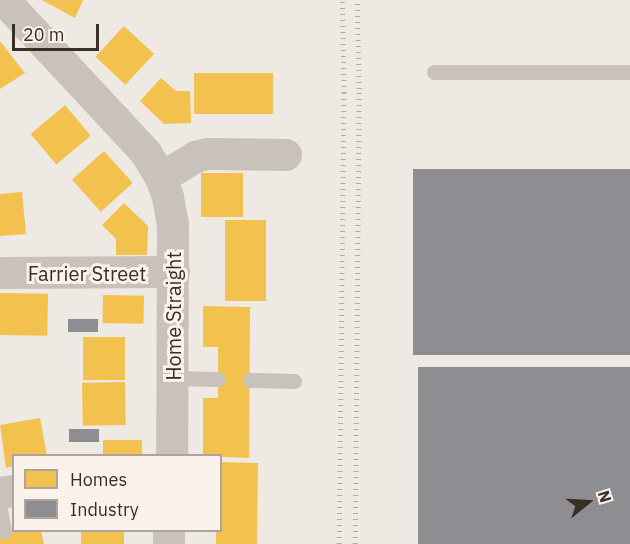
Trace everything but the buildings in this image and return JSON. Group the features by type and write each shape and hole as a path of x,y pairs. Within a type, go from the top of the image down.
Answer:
{"street":[{"name":"Home Straight","path":"4,0 146,153 161,178 173,224 172,454"},
{"path":"161,178 196,157 208,154 286,154"},
{"name":"Farrier Street","path":"0,273 174,272"}],"lane":[{"path":"434,72 630,72"},
{"path":"172,378 218,379"},
{"path":"250,380 294,381"},
{"path":"0,509 4,532"}],"railway":[{"path":"339,544 344,93 342,0"},
{"path":"355,544 359,89 357,0"}]}
